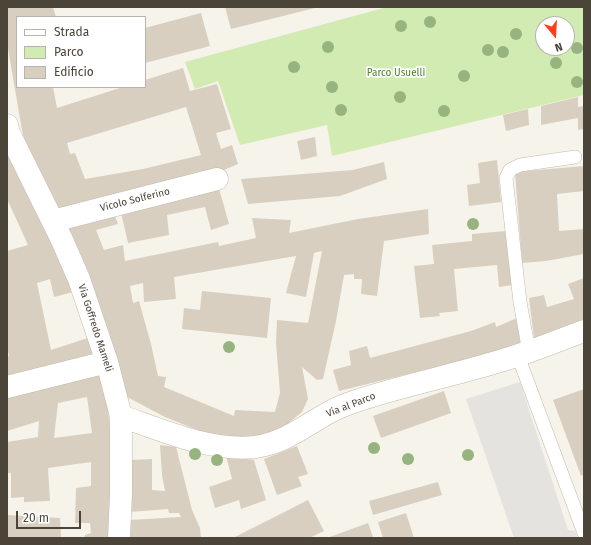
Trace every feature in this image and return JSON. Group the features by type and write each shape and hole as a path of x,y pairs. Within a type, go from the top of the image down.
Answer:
{"street":[{"name":"Via Goffredo Mameli","path":"8,131 53,221 78,279 107,362 121,416 121,494 118,538"},
{"name":"Vicolo Solferino","path":"53,221 217,179"},
{"name":"Via al Parco","path":"121,416 176,435 211,444 232,447 254,447 274,443 288,437 330,412 356,401 524,354 584,331"},
{"path":"7,387 107,362"}],"lane":[{"path":"575,157 520,165 510,170 506,178 520,302 524,354 584,533"}],"green space":[{"name":"Parco Usuelli","path":"387,7 584,7 584,95 332,156 327,125 240,145 218,81 195,89 185,62"}],"shaded area":[{"path":"520,382 568,530 575,531 578,538 514,538 466,399"}],"building":[{"path":"7,7 53,7 56,16 16,16 16,88 53,88 57,108 120,88 146,88 146,80 183,68 190,91 217,84 231,129 216,133 221,149 232,145 238,164 224,170 225,174 57,213 23,136 7,43","holes":["186,107 201,155 143,169 85,179 75,153 70,154 67,143"]},
{"path":"225,7 315,7 315,8 231,29"},
{"path":"201,13 210,46 146,63 146,28"},
{"path":"578,97 578,107 584,106 584,129 578,130 578,118 541,125 541,106"},
{"path":"528,109 529,125 506,131 503,115"},
{"path":"315,137 317,156 301,160 297,141"},
{"path":"7,155 13,155 73,292 54,297 50,279 37,283 51,350 88,338 95,354 7,382 7,357 9,356 7,346 7,251 28,245 7,199"},
{"path":"497,160 501,202 469,206 467,185 480,183 478,163"},
{"path":"384,162 387,179 340,196 248,204 241,179 353,170"},
{"path":"584,166 584,191 557,194 559,231 584,229 584,254 546,261 522,263 515,172"},
{"path":"218,185 229,224 211,230 205,207 167,215 169,235 128,243 120,208"},
{"path":"428,209 429,234 384,241 377,296 361,294 362,279 354,279 354,274 344,275 336,321 323,379 317,380 302,367 308,399 302,412 278,435 225,441 165,417 127,397 100,309 81,256 64,222 113,211 118,224 96,230 104,250 123,245 125,261 218,242 219,246 256,238 252,218 291,220 289,233 358,219","holes":["322,251 308,323 277,320 276,343 280,393 275,412 235,410 234,416 164,387 166,377 158,376 139,301 133,303 130,286 143,283 144,302 176,299 174,277 296,256 286,293 306,297 314,253"]},
{"path":"506,231 512,285 499,287 497,265 454,269 458,311 439,313 440,316 420,318 414,266 434,264 432,245 472,241 472,234"},
{"path":"584,278 584,321 534,338 529,298 544,295 547,307 574,299 568,284"},
{"path":"202,291 271,298 267,338 182,329 184,308 200,310"},
{"path":"517,318 522,343 477,357 339,391 333,370 351,365 349,351 367,346 370,358 471,331 495,322 496,327"},
{"path":"95,372 103,377 106,390 113,459 110,538 84,538 85,535 91,533 90,523 75,523 76,488 91,486 91,462 48,468 50,501 24,502 24,497 11,498 11,473 7,473 7,442 38,437 39,421 7,431 7,395","holes":["87,397 92,433 54,438 58,403"]},
{"path":"584,389 584,474 581,476 553,400"},
{"path":"444,391 451,413 381,438 373,416"},
{"path":"160,445 176,447 192,510 200,528 201,538 129,538 129,520 181,517 179,513 169,513 168,509 130,512 131,460 152,459 152,490 165,491 162,475"},
{"path":"297,446 308,474 298,477 302,486 277,495 264,459"},
{"path":"226,456 254,460 266,500 241,509 239,500 215,508 209,487 232,479"},
{"path":"438,482 442,495 373,515 369,501"},
{"path":"308,500 324,531 309,538 233,538"},
{"path":"406,513 414,538 383,538 378,522"},
{"path":"7,515 60,518 61,538 7,538"},
{"path":"368,523 373,537 327,538"}]}
